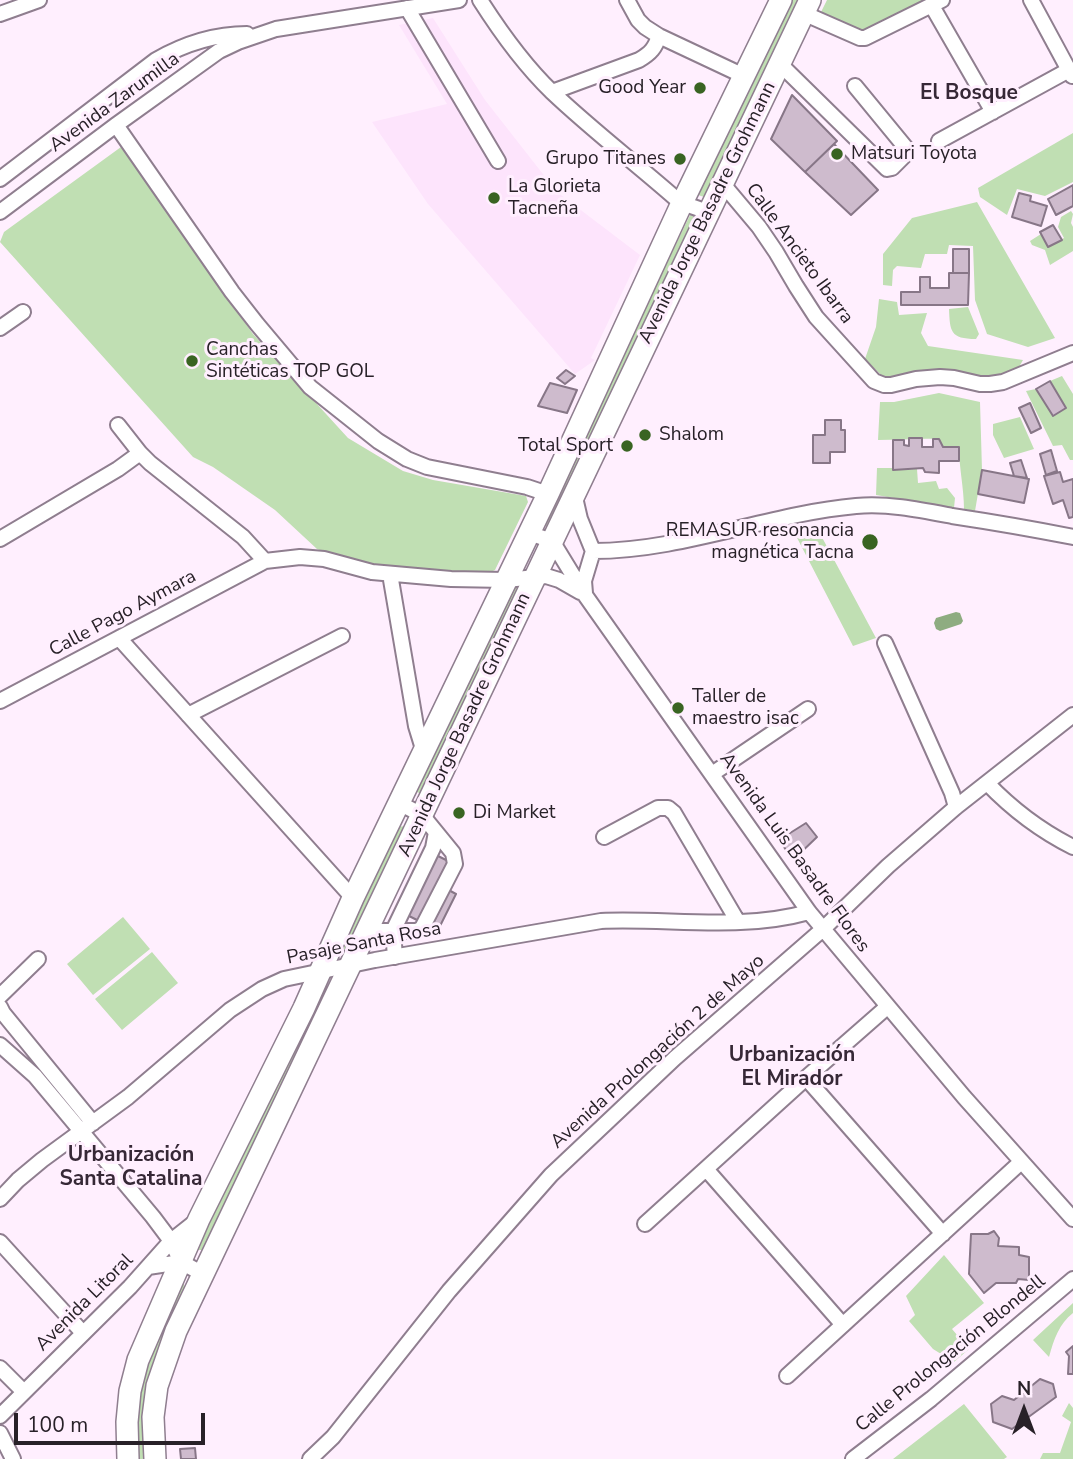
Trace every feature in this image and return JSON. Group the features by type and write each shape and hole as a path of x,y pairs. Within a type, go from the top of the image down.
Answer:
{"highway":[{"name":"Avenida Jorge Basadre Grohmann","path":"128,1459 130,1391 138,1360 199,1219 304,1008 353,898 548,494 682,203 781,0"},
{"name":"Avenida Jorge Basadre Grohmann","path":"155,1459 153,1417 157,1386 176,1331 807,7"}],"street":[{"path":"0,14 39,0"},
{"name":"Avenida Zarumilla","path":"0,212 219,51 276,29 459,0"},
{"path":"480,0 520,57 552,92 682,203 708,212"},
{"path":"627,0 645,27 744,76"},
{"path":"939,141 1071,74 1031,0"},
{"path":"807,7 862,38 937,3 993,112"},
{"path":"407,8 498,161"},
{"name":"Avenida Zarumilla","path":"0,179 156,60 183,46 213,37 259,34"},
{"path":"552,92 639,60 650,54 659,36"},
{"path":"779,63 887,169 892,168 906,154 906,148 855,86"},
{"path":"116,125 232,292 284,357 318,394 378,441 407,459 427,467 527,487 548,494"},
{"name":"Calle Ancieto Ibarra","path":"722,183 776,252 816,317 874,381 891,385 940,377 990,384 1003,382 1073,354"},
{"path":"0,328 23,312"},
{"path":"118,425 140,453 243,537 265,561 300,557 324,559 372,572 451,579 506,580 546,576 585,595"},
{"path":"0,540 140,453"},
{"path":"574,494 580,519 593,551 584,581 585,595"},
{"path":"593,551 650,547 796,516 882,505 1073,537"},
{"path":"529,533 552,541"},
{"name":"Avenida Luis Basadre Flores","path":"552,541 585,595 809,912 887,1007 1073,1219"},
{"name":"Calle Pago Aymara","path":"0,701 265,561"},
{"path":"390,574 416,726 424,752"},
{"path":"188,715 342,636"},
{"path":"119,638 353,898"},
{"path":"885,643 956,807"},
{"path":"712,774 808,709"},
{"name":"Avenida Prolongación 2 de Mayo","path":"310,1459 333,1437 449,1291 551,1175 674,1058 823,929 888,866 956,807 1073,715"},
{"path":"987,782 1027,819 1073,847"},
{"path":"367,931 417,931 422,928 455,864 453,853 422,815 399,803"},
{"path":"604,837 658,807 668,808 674,813 738,922"},
{"path":"395,957 393,930 433,848 436,832"},
{"name":"Pasaje Santa Rosa","path":"0,1199 41,1160 128,1097 230,1010 262,989 284,979 601,921 738,922 785,919 809,912"},
{"path":"0,996 38,959"},
{"path":"0,1007 171,1241 181,1262"},
{"path":"645,1224 887,1007"},
{"path":"0,1045 87,1128"},
{"path":"806,1078 943,1234"},
{"path":"787,1376 1021,1162"},
{"path":"706,1169 843,1325"},
{"name":"Avenida Litoral","path":"0,1416 130,1287 171,1241 199,1219"},
{"path":"0,1242 83,1333"},
{"path":"148,1267 181,1262 204,1274"},
{"name":"Calle Prolongación Blondell","path":"853,1459 932,1399 1073,1279"},
{"path":"0,1368 24,1392"},
{"path":"0,1433 13,1459"}],"shaded area":[{"path":"788,0 804,0 704,197 698,195 697,188"},
{"path":"827,0 926,0 864,31 856,32 820,14"},
{"name":"La Glorieta Tacneña","path":"433,18 485,100 557,192 640,255 591,358 595,360 575,374 428,204 372,122 447,104 399,25"},
{"path":"1073,133 1073,182 1045,196 1017,189 1007,215 980,197 978,188"},
{"name":"Canchas Sintéticas TOP GOL","path":"121,147 253,334 348,438 403,471 433,480 526,496 528,502 495,570 398,571 342,560 317,549 275,510 213,467 193,457 0,242 4,232"},
{"path":"977,202 1055,338 1028,347 987,334 975,300 973,246 949,245 947,254 925,254 921,268 897,266 893,270 892,286 883,285 883,254 912,218"},
{"path":"1071,211 1073,251 1050,265 1045,250 1032,245 1030,241 1041,234 1048,247 1064,238 1058,227 1061,217"},
{"path":"690,215 695,217 697,222 549,527 543,525 543,520"},
{"path":"879,299 897,302 899,315 927,313 921,333 928,346 1023,360 1019,367 989,382 885,379 865,359 876,327"},
{"path":"968,307 979,334 976,339 956,335 951,328 949,309"},
{"path":"1062,376 1073,394 1073,460 1070,460 1062,445 1053,446 1026,391 1036,389 1053,416 1066,408 1050,381"},
{"path":"939,393 980,402 982,470 975,511 964,509 959,447 943,447 939,439 878,440 880,402 894,402"},
{"path":"1020,417 1034,449 1004,458 993,435 993,424"},
{"path":"877,468 917,469 918,483 936,481 939,489 947,488 955,498 954,508 876,495"},
{"path":"817,528 876,638 853,646 794,532"},
{"path":"511,587 517,587 520,593 421,794 415,787"},
{"path":"960,613 963,621 961,624 940,631 936,629 936,618"},
{"path":"405,826 407,831 348,950 343,949 341,945 397,827"},
{"path":"123,917 150,949 93,995 67,964"},
{"path":"152,952 178,983 122,1030 95,999"},
{"path":"321,999 324,1005 205,1250 198,1250 197,1242 313,1001"},
{"path":"944,1255 984,1303 952,1329 969,1349 954,1362 933,1349 909,1321 915,1315 906,1296"},
{"path":"184,1283 146,1459 135,1459 134,1437 141,1376 177,1287"},
{"path":"1073,1303 1073,1313 1058,1332 1049,1357 1033,1340"},
{"path":"1069,1403 1073,1408 1073,1459 1040,1459 1043,1453 1060,1453 1071,1422 1062,1416"},
{"path":"964,1404 1007,1457 893,1459"}],"building":[{"path":"792,95 837,141 805,172 771,139"},
{"path":"834,144 878,190 851,215 805,172"},
{"path":"1073,185 1073,206 1056,215 1048,199"},
{"path":"1019,193 1031,196 1030,201 1047,206 1041,226 1012,217"},
{"path":"1053,225 1062,240 1048,247 1040,232"},
{"path":"953,249 969,249 969,273 953,273"},
{"path":"949,273 969,273 968,305 901,305 901,292 920,292 920,277 930,277 930,288 949,288"},
{"path":"566,370 575,376 565,384 557,378"},
{"path":"1050,381 1066,408 1053,416 1036,389"},
{"path":"550,383 577,390 567,413 538,406"},
{"path":"1030,403 1041,428 1031,433 1019,408"},
{"path":"825,420 841,420 841,430 845,430 845,452 830,452 830,463 813,463 813,435 825,435"},
{"path":"909,438 922,438 922,447 933,447 933,439 939,439 943,447 959,447 959,461 939,461 939,473 925,472 923,468 893,470 893,440 904,440 904,445 909,446"},
{"path":"1051,450 1057,471 1046,475 1040,454"},
{"path":"1021,460 1027,478 1014,476 1010,463"},
{"path":"982,470 1029,479 1024,503 978,494"},
{"path":"1060,472 1063,482 1073,479 1073,517 1069,518 1063,500 1053,504 1044,476"},
{"path":"806,823 817,837 793,860 779,840"},
{"path":"436,855 448,861 419,921 407,915"},
{"path":"445,888 456,894 440,926 429,921"},
{"path":"994,1231 999,1238 998,1246 1019,1247 1019,1255 1029,1257 1029,1280 996,1283 984,1293 969,1274 971,1234 988,1234"},
{"path":"1073,1346 1073,1374 1068,1374 1069,1356 1066,1352"},
{"path":"1040,1379 1053,1384 1056,1397 1012,1429 993,1422 991,1404 1002,1396 1014,1400"},
{"path":"195,1448 196,1459 181,1459 180,1449"}],"place":[{"name":"Good Year","path":"700,88"},
{"name":"Matsuri Toyota","path":"837,154"},
{"name":"Grupo Titanes","path":"680,159"},
{"name":"La Glorieta Tacneña","path":"494,198"},
{"name":"Canchas Sintéticas TOP GOL","path":"192,361"},
{"name":"Shalom","path":"645,435"},
{"name":"Total Sport","path":"627,446"},
{"name":"REMASUR resonancia magnética Tacna","path":"870,542"},
{"name":"Taller de maestro isac","path":"678,708"},
{"name":"Di Market","path":"459,813"}],"district":[{"name":"El Bosque","path":"969,94"},
{"name":"Urbanización El Mirador","path":"792,1068"},
{"name":"Urbanización Santa Catalina","path":"131,1168"}]}
